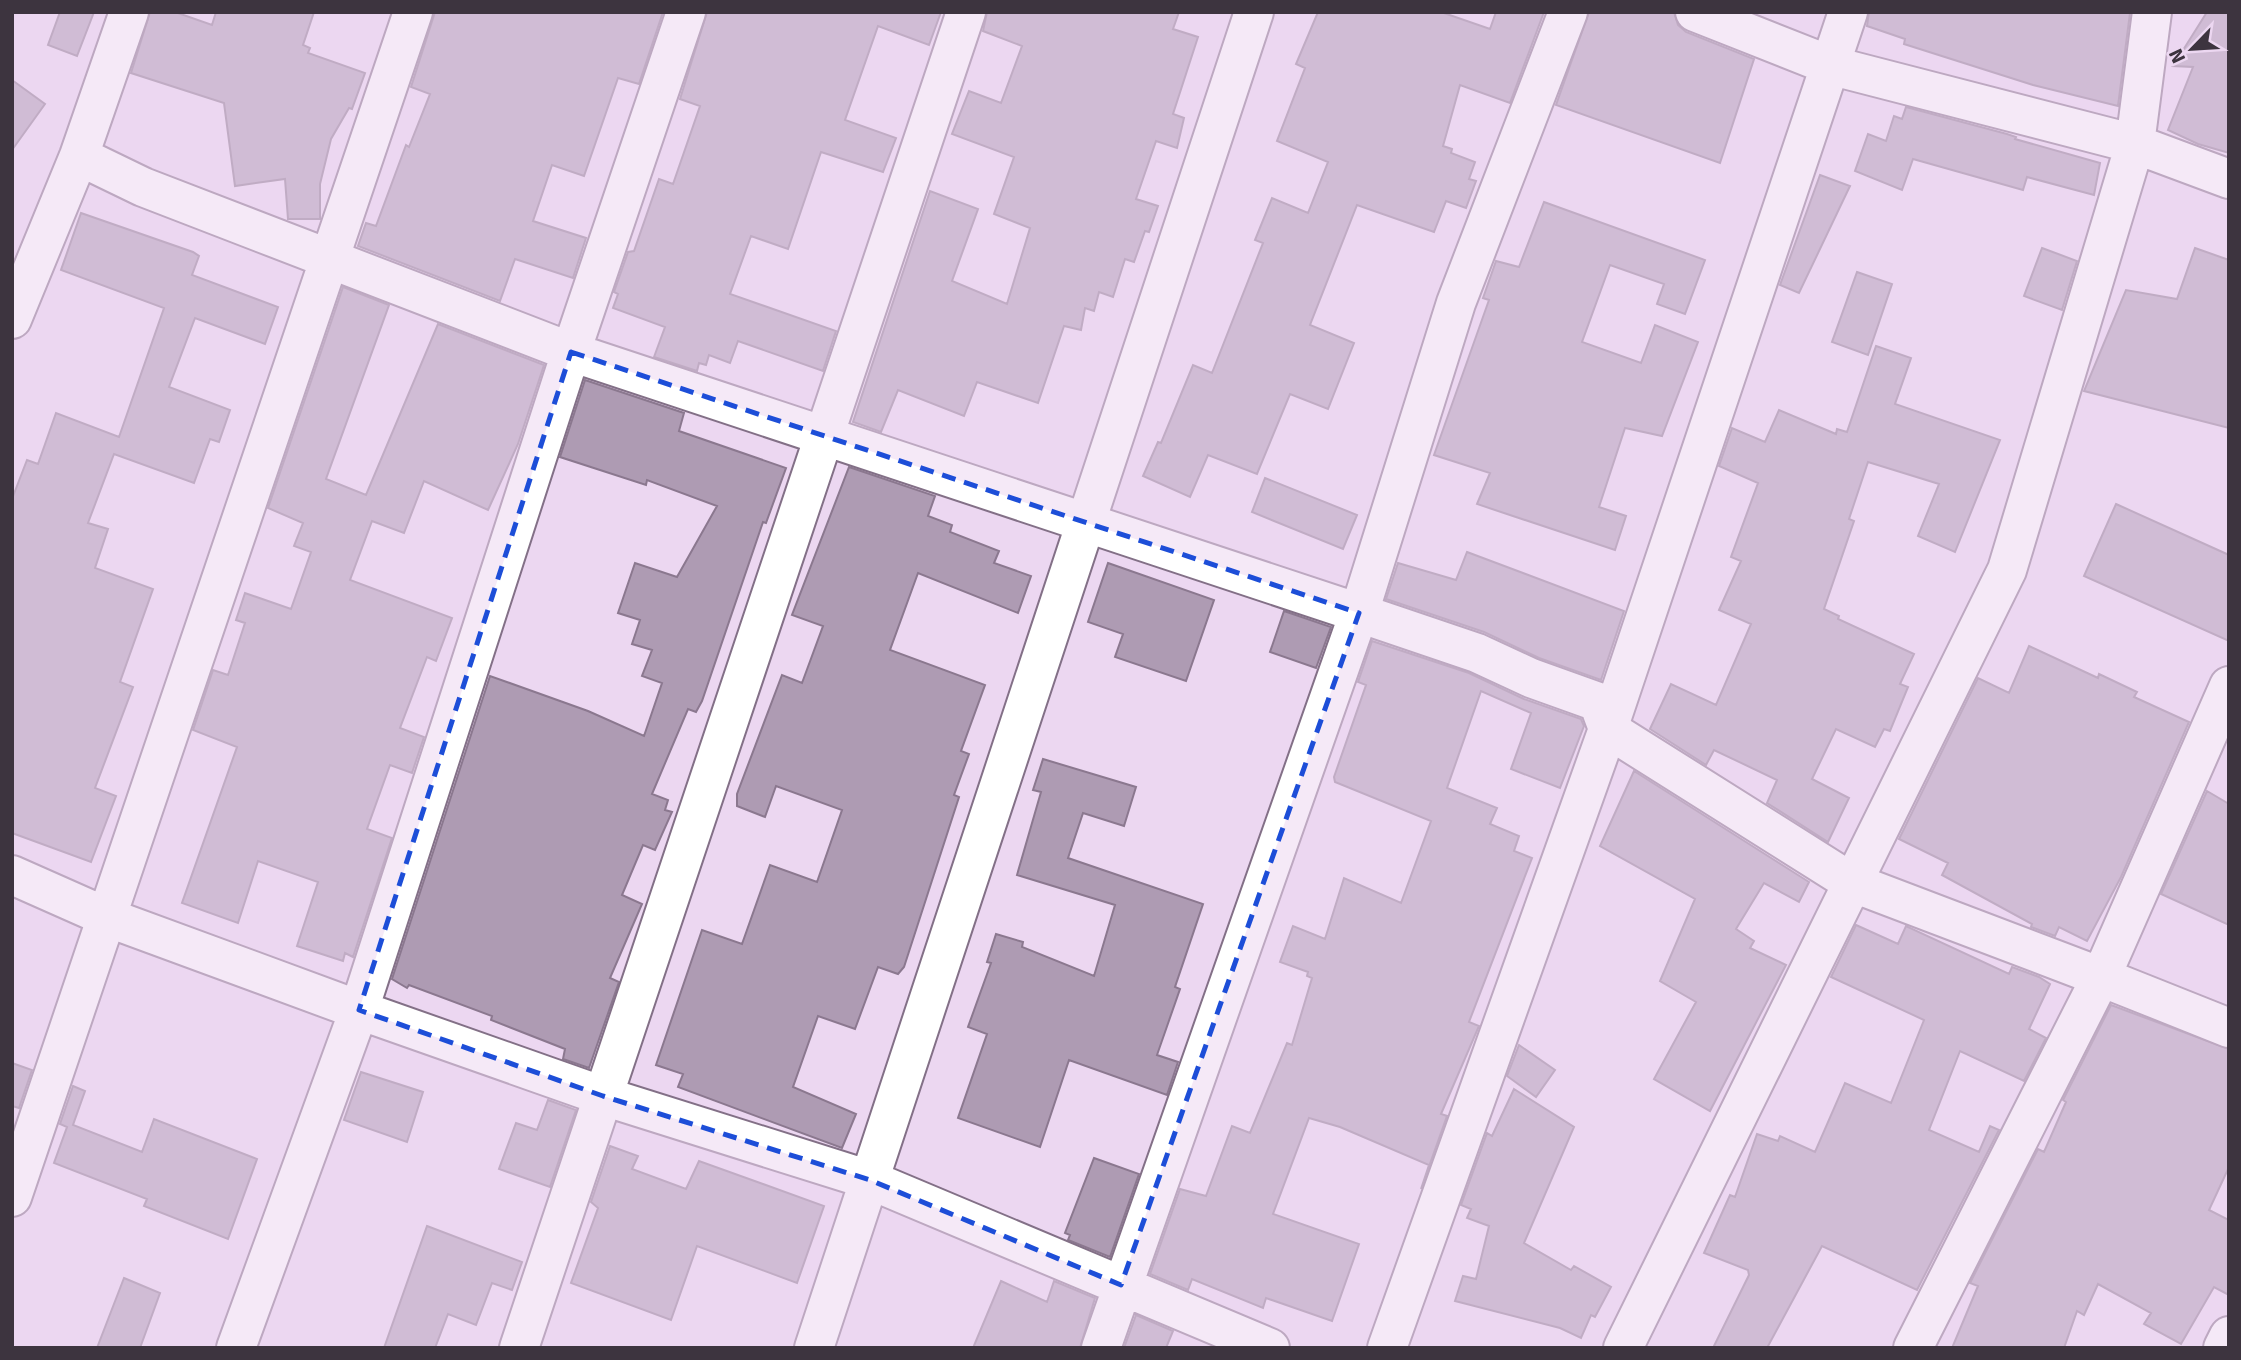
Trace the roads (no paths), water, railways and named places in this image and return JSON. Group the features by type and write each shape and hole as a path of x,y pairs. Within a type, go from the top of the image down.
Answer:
{"street":[{"path":"12,319 79,156 129,12"},
{"path":"12,1197 109,918 413,12"},
{"path":"236,1348 359,1010 571,352 686,12"},
{"path":"520,1348 965,12"},
{"path":"814,1348 1254,12"},
{"path":"1101,1348 1359,613 1456,303 1568,12"},
{"path":"1695,12 1829,65 2135,144 2229,179"},
{"path":"1388,1348 1608,729 1848,12"},
{"path":"1623,1348 2007,570 2135,144 2152,12"},
{"path":"79,156 143,187 571,352 1477,653 1531,678 1598,702 1608,729 1851,882 2229,1028"},
{"path":"1913,1348 2101,977 2229,686"},
{"path":"12,874 109,918 359,1010 603,1096 870,1180 1270,1348"},
{"path":"2223,1348 2229,1336"}]}
